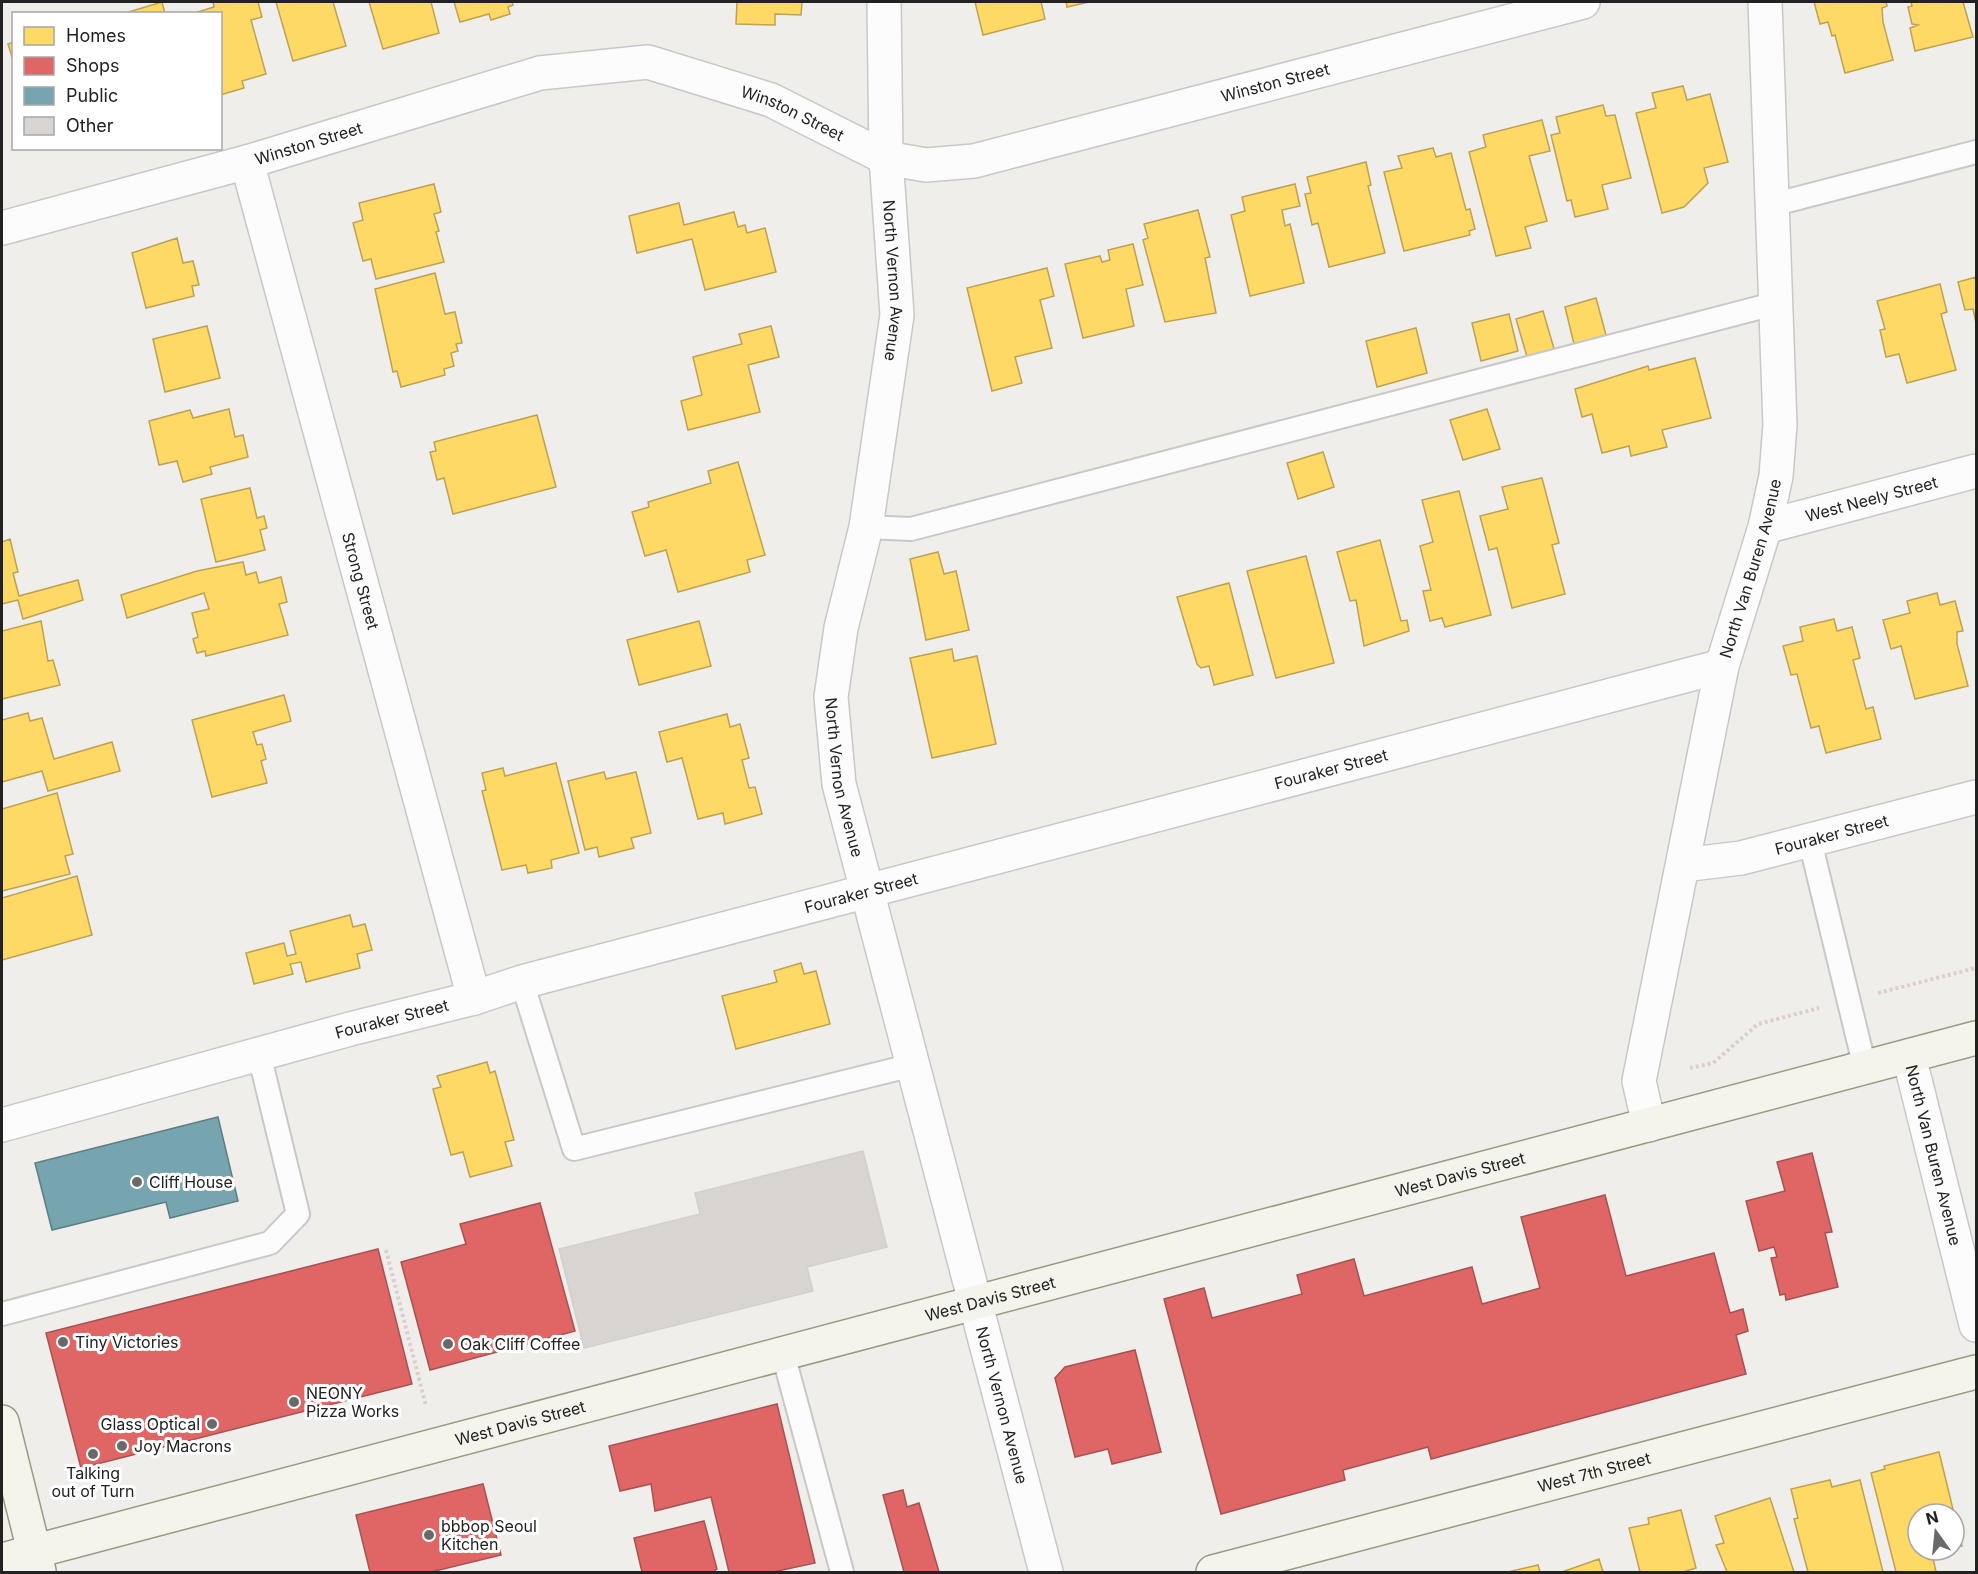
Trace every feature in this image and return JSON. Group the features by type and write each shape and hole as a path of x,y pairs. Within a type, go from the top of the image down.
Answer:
{"main road":[{"name":"West Davis Street","path":"2,1560 36,1562 783,1354 1977,1038"},
{"name":"West 7th Street","path":"1213,1572 1977,1372"},
{"path":"3,1435 36,1562"}],"street":[{"name":"North Vernon Avenue","path":"884,2 886,158 897,315 866,527 841,627 831,697 839,784 1046,1572"},
{"name":"Winston Street","path":"2,228 247,162 540,73 648,62 771,100 886,158 926,165 974,161 1583,2"},
{"name":"North Van Buren Avenue","path":"1649,1125 1640,1081 1722,666 1765,527 1776,476 1780,425 1765,2"},
{"name":"Strong Street","path":"247,162 474,998"},
{"name":"West Neely Street","path":"1765,527 1977,471"},
{"name":"Fouraker Street","path":"2,1125 474,998 522,982 1722,666"},
{"name":"Fouraker Street","path":"1683,865 1741,858 1977,797"},
{"name":"North Van Buren Avenue","path":"1909,1056 1977,1325"}],"lane":[{"path":"1772,205 1977,152"},
{"path":"866,527 911,530 1777,303"},
{"path":"1810,841 1865,1068"},
{"path":"522,982 574,1149 913,1065"},
{"path":"2,1314 270,1243 298,1214 259,1054"},
{"path":"783,1354 842,1572"}],"path":[{"path":"386,1250 426,1406"}],"building: Homes":[{"path":"162,2 164,12 129,12"},
{"path":"213,2 258,2 262,17 251,20 266,74 242,81 244,88 222,94 222,12 198,12 214,7"},
{"path":"276,2 333,2 346,46 293,61"},
{"path":"369,2 431,2 439,33 383,49"},
{"path":"454,2 512,2 513,5 508,7 510,14 491,20 489,14 460,22"},
{"path":"737,2 802,2 801,15 775,14 775,25 736,24"},
{"path":"975,2 1041,2 1045,19 983,35"},
{"path":"1066,2 1089,2 1067,7"},
{"path":"1814,2 1886,2 1887,6 1882,8 1883,22 1893,60 1845,73 1835,35 1832,36 1828,22 1820,24"},
{"path":"1911,2 1963,2 1973,37 1915,51 1910,28 1918,25 1912,24 1908,7 1912,6"},
{"path":"12,43 12,57 8,44"},
{"path":"1683,86 1687,100 1710,94 1728,162 1704,168 1708,183 1684,207 1662,213 1636,113 1656,108 1652,93"},
{"path":"1603,105 1606,116 1615,115 1631,178 1602,185 1608,209 1575,217 1571,200 1567,201 1551,135 1560,133 1556,117"},
{"path":"1542,120 1550,151 1529,156 1547,221 1525,227 1531,248 1496,256 1469,152 1486,147 1483,135"},
{"path":"1433,148 1436,157 1451,153 1466,210 1470,209 1475,229 1469,231 1470,235 1404,251 1384,172 1402,168 1398,156"},
{"path":"1366,162 1371,185 1368,186 1385,253 1329,267 1318,223 1312,225 1305,194 1311,193 1307,177"},
{"path":"434,184 441,212 434,214 439,231 436,232 444,262 376,279 371,259 363,261 353,223 363,220 359,203"},
{"path":"1295,184 1300,206 1282,210 1285,226 1290,224 1304,283 1250,296 1231,215 1245,211 1242,197"},
{"path":"679,203 684,225 734,212 738,227 745,225 747,233 765,228 776,272 705,290 692,239 637,253 629,216"},
{"path":"1198,210 1210,257 1205,258 1216,313 1165,322 1143,240 1148,238 1144,224"},
{"path":"177,238 183,263 193,261 199,285 192,286 194,296 146,308 132,253"},
{"path":"1133,244 1143,285 1126,289 1134,326 1083,338 1065,264 1100,256 1102,262 1110,260 1108,250"},
{"path":"1047,268 1054,296 1040,300 1052,348 1015,357 1022,383 992,391 967,288"},
{"path":"435,273 445,314 455,312 462,343 456,344 458,351 451,353 454,366 444,369 445,375 401,387 397,371 393,372 375,289"},
{"path":"1976,277 1976,323 1973,309 1965,310 1958,282"},
{"path":"1940,284 1947,312 1941,314 1956,370 1907,383 1899,354 1886,357 1880,330 1885,329 1877,301"},
{"path":"1596,298 1606,335 1574,344 1565,307"},
{"path":"1543,311 1555,352 1528,360 1516,319"},
{"path":"1509,314 1518,351 1481,361 1472,323"},
{"path":"207,326 220,378 165,392 153,339"},
{"path":"771,326 779,357 748,365 760,412 688,430 681,401 702,395 693,357 742,344 739,334"},
{"path":"1416,328 1427,373 1377,387 1366,341"},
{"path":"1695,358 1711,418 1662,430 1667,447 1631,456 1629,446 1602,453 1592,414 1582,417 1575,389 1648,366 1649,370"},
{"path":"229,409 235,437 243,435 248,457 210,467 212,474 183,482 177,461 159,465 149,421 190,410 193,418"},
{"path":"1487,409 1500,449 1463,460 1450,420"},
{"path":"537,415 556,487 453,514 444,478 437,480 430,452 436,451 434,442"},
{"path":"1323,452 1334,487 1298,499 1287,463"},
{"path":"738,462 765,555 747,560 750,572 678,592 666,550 645,556 632,512 649,507 648,502 711,483 708,471"},
{"path":"1542,478 1559,543 1552,545 1565,594 1512,608 1497,548 1489,550 1480,516 1508,509 1502,487"},
{"path":"250,488 257,518 264,516 267,528 260,530 265,550 216,562 201,499"},
{"path":"1459,491 1491,615 1445,627 1442,618 1430,621 1423,591 1431,590 1420,546 1433,542 1422,500"},
{"path":"10,539 18,572 13,573 19,596 78,580 83,600 23,619 18,600 2,604 2,542"},
{"path":"1380,540 1401,621 1407,620 1409,631 1364,646 1356,600 1350,601 1337,552"},
{"path":"938,552 944,574 956,571 969,630 926,640 910,559"},
{"path":"1306,556 1334,663 1276,678 1247,571"},
{"path":"243,562 246,575 256,572 259,583 281,577 287,602 279,604 288,635 206,656 205,651 197,653 193,639 198,637 192,613 209,609 204,593 127,618 121,595 197,571"},
{"path":"1229,583 1253,675 1214,685 1209,666 1201,668 1197,664 1177,597"},
{"path":"1937,593 1940,605 1955,601 1963,631 1957,632 1957,644 1968,686 1915,699 1901,646 1891,649 1883,620 1910,613 1907,601"},
{"path":"1834,619 1837,631 1852,627 1860,658 1853,660 1866,709 1873,707 1881,739 1826,753 1819,726 1811,728 1797,674 1791,675 1783,646 1803,641 1800,627"},
{"path":"41,621 48,661 53,660 60,685 2,699 2,631"},
{"path":"699,621 711,666 639,685 627,640"},
{"path":"952,649 954,661 977,656 996,744 932,758 910,658"},
{"path":"284,695 291,721 253,732 257,745 262,744 266,759 261,761 267,783 212,797 192,720"},
{"path":"28,713 30,721 42,718 54,759 112,742 120,771 48,791 42,771 2,782 2,720"},
{"path":"727,714 730,727 740,724 749,758 742,760 749,788 755,787 762,814 725,824 723,813 698,819 682,758 667,762 659,732"},
{"path":"556,763 579,853 551,860 552,868 528,873 526,865 502,870 482,791 486,790 482,773 503,768 505,776"},
{"path":"604,772 606,779 636,772 651,833 631,838 634,848 599,857 597,847 585,850 568,781"},
{"path":"57,793 73,854 65,856 70,874 2,891 2,809"},
{"path":"77,876 92,935 2,960 2,898"},
{"path":"350,915 353,927 365,924 372,950 357,954 360,968 306,982 301,962 290,964 293,974 254,984 246,953 284,943 287,956 296,954 290,931"},
{"path":"801,963 804,974 816,971 830,1024 736,1049 722,996 777,982 774,971"},
{"path":"487,1062 490,1073 495,1071 514,1140 505,1142 512,1166 470,1177 463,1152 451,1155 433,1089 441,1087 437,1076"},
{"path":"1939,1452 1951,1502 1906,1502 1906,1562 1934,1562 1936,1572 1896,1572 1871,1473 1885,1469 1884,1466"},
{"path":"1830,1480 1832,1487 1860,1480 1883,1572 1808,1572 1794,1519 1798,1518 1791,1489"},
{"path":"1770,1498 1794,1572 1727,1572 1716,1545 1724,1543 1715,1516"},
{"path":"1681,1510 1696,1568 1683,1572 1640,1572 1629,1528 1649,1524 1648,1518"},
{"path":"1599,1559 1603,1572 1562,1572"},
{"path":"1538,1565 1540,1572 1508,1572"}],"building: Shops":[{"path":"1812,1153 1832,1232 1825,1233 1838,1287 1786,1300 1785,1294 1780,1295 1771,1258 1777,1257 1774,1247 1759,1251 1746,1201 1785,1191 1777,1162"},
{"path":"1605,1195 1626,1276 1714,1253 1730,1313 1743,1309 1748,1331 1736,1335 1746,1374 1431,1459 1428,1447 1343,1470 1345,1480 1221,1514 1164,1299 1204,1288 1212,1318 1302,1294 1297,1275 1354,1259 1364,1296 1472,1267 1482,1304 1540,1288 1521,1217"},
{"path":"540,1203 575,1331 430,1370 401,1262 466,1244 460,1224"},
{"path":"378,1249 412,1384 81,1468 46,1333"},
{"path":"1135,1350 1161,1452 1112,1464 1108,1449 1075,1457 1055,1378 1065,1367"},
{"path":"777,1404 815,1563 773,1572 729,1572 711,1497 655,1511 651,1484 620,1491 609,1446"},
{"name":"bbbop Seoul Kitchen","path":"483,1484 501,1555 431,1572 370,1572 356,1515"},
{"path":"903,1490 907,1507 919,1503 939,1572 904,1572 883,1495"},
{"path":"704,1521 717,1569 713,1572 642,1572 634,1538"}],"building: Public":[{"name":"Cliff House","path":"218,1117 238,1201 170,1218 166,1202 52,1230 35,1163"}],"building: Other":[{"path":"863,1151 887,1247 807,1267 813,1291 584,1348 559,1249 700,1214 695,1193"}],"place":[{"name":"Cliff House","path":"137,1182"},
{"name":"Tiny Victories","path":"63,1342"},
{"name":"Oak Cliff Coffee","path":"448,1344"},
{"name":"NEONY Pizza Works","path":"294,1402"},
{"name":"Glass Optical","path":"212,1424"},
{"name":"Joy Macrons","path":"122,1446"},
{"name":"Talking out of Turn","path":"93,1454"},
{"name":"bbbop Seoul Kitchen","path":"429,1535"}]}
